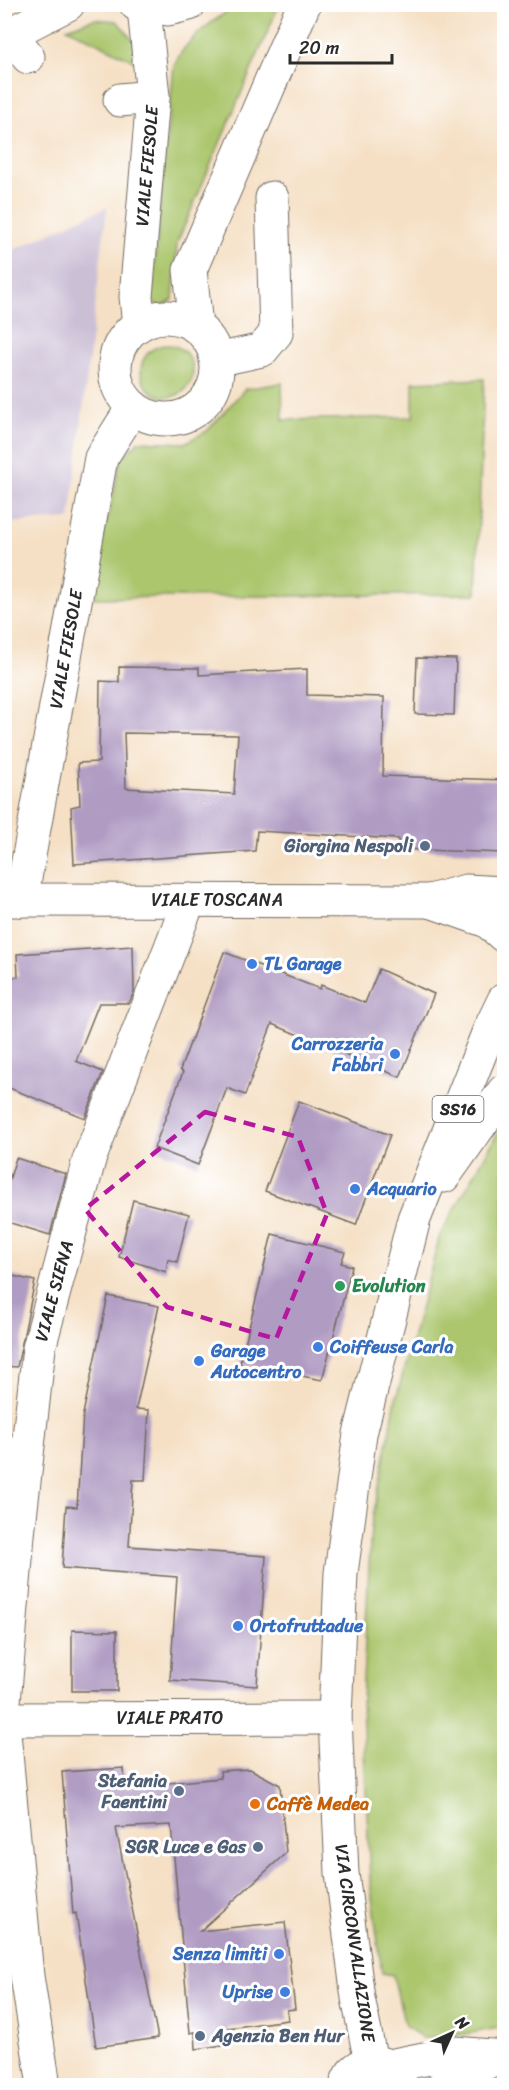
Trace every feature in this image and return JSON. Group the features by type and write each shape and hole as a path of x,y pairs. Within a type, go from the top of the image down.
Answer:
{"street":[{"path":"14,42 68,4"},
{"path":"140,6 168,9 189,4"},
{"path":"196,326 190,270 304,4"},
{"name":"VIALE FIESOLE","path":"139,325 135,297 153,97 140,6"},
{"path":"120,100 153,97"},
{"path":"216,360 262,350 276,333 272,198"},
{"path":"168,317 196,326 206,336 216,360 216,378 210,394 190,412 165,419 148,416 133,406 122,394 115,364 119,349 127,335 139,325 153,319 168,317"},
{"name":"VIALE FIESOLE","path":"13,900 101,458 133,406"},
{"name":"VIALE TOSCANA","path":"13,900 430,901 466,891 504,893"},
{"name":"VIALE SIENA","path":"4,1702 18,1535 39,1348 89,1160 189,900"},
{"name":"VIALE TOSCANA","path":"430,901 487,921 504,936"},
{"name":"VIA CIRCONVALLAZIONE","path":"346,2085 355,2068 387,2071 358,1998 342,1872 335,1718 341,1573 360,1434 414,1220 489,1031 504,1000"},
{"name":"VIA CIRCONVALLAZIONE","path":"414,1220 504,1091"},
{"name":"VIALE PRATO","path":"4,1719 335,1718"},
{"path":"4,1733 27,1976 44,2085"},
{"path":"387,2071 454,2053 501,2057"},
{"path":"443,2085 501,2057"}],"highlighted area":[{"path":"205,1112 298,1137 327,1214 276,1339 167,1307 85,1209"}],"shaded area":[{"path":"107,207 70,519 5,523 5,254"}],"green space":[{"path":"237,5 279,5 177,243 173,300 161,307 151,300 174,65 193,38"},
{"path":"94,19 117,21 134,41 136,62 67,28"},
{"path":"167,345 177,347 185,353 191,361 193,371 191,381 185,389 177,395 167,397 157,395 149,389 143,381 141,371 143,361 149,353 157,347"},
{"path":"484,379 476,594 89,598 121,459 139,441 185,443 207,431 245,389 282,383 283,420 413,417 413,382"},
{"path":"504,1122 504,1504 502,1510 504,1527 504,2027 454,2036 423,2038 405,2026 393,1975 382,1973 370,1882 362,1701 371,1527 396,1399 440,1235"}],"building":[{"path":"417,658 456,659 454,715 415,714"},
{"path":"119,667 199,668 199,675 307,669 307,695 384,697 383,776 504,780 504,853 398,849 398,839 257,831 255,851 74,864 71,807 80,805 78,763 99,762 100,681 119,682","holes":["124,733 238,735 234,794 126,788"]},
{"path":"133,946 134,992 129,1003 99,1003 76,1061 103,1072 85,1118 4,1086 4,1037 10,1040 8,977 18,977 17,954"},
{"path":"224,952 320,989 321,985 365,1003 379,969 434,994 400,1077 272,1024 245,1095 227,1088 198,1165 154,1148"},
{"path":"299,1101 390,1135 356,1225 265,1191"},
{"path":"16,1158 66,1174 50,1235 4,1221 4,1197"},
{"path":"133,1200 189,1214 177,1262 168,1259 166,1272 119,1257"},
{"path":"272,1234 345,1252 341,1263 352,1266 322,1380 240,1364"},
{"path":"4,1274 35,1281 17,1367 4,1366"},
{"path":"108,1296 159,1306 136,1409 149,1410 145,1480 133,1480 129,1546 266,1556 257,1686 170,1680 177,1577 62,1568 66,1506 77,1507 83,1414"},
{"path":"72,1630 117,1631 117,1691 72,1691"},
{"path":"124,1768 125,1787 221,1778 220,1771 250,1769 280,1785 286,1853 200,1931 285,1922 295,2009 287,2010 288,2020 228,2028 230,2044 196,2049 195,2032 190,2033 171,1825 116,1828 158,2038 96,2047 76,1913 73,1914 62,1772"}],"place":[{"name":"Giorgina Nespoli","path":"425,846"},
{"name":"TL Garage","path":"252,964"},
{"name":"Carrozzeria Fabbri","path":"395,1054"},
{"name":"Acquario","path":"355,1189"},
{"name":"Evolution","path":"340,1286"},
{"name":"Coiffeuse Carla","path":"318,1347"},
{"name":"Garage Autocentro","path":"199,1361"},
{"name":"Ortofruttadue","path":"238,1626"},
{"name":"Stefania Faentini","path":"179,1791"},
{"name":"Caffè Medea","path":"255,1804"},
{"name":"SGR Luce e Gas","path":"258,1847"},
{"name":"Senza limiti","path":"279,1954"},
{"name":"Uprise","path":"285,1992"},
{"name":"Agenzia Ben Hur","path":"200,2036"}]}
